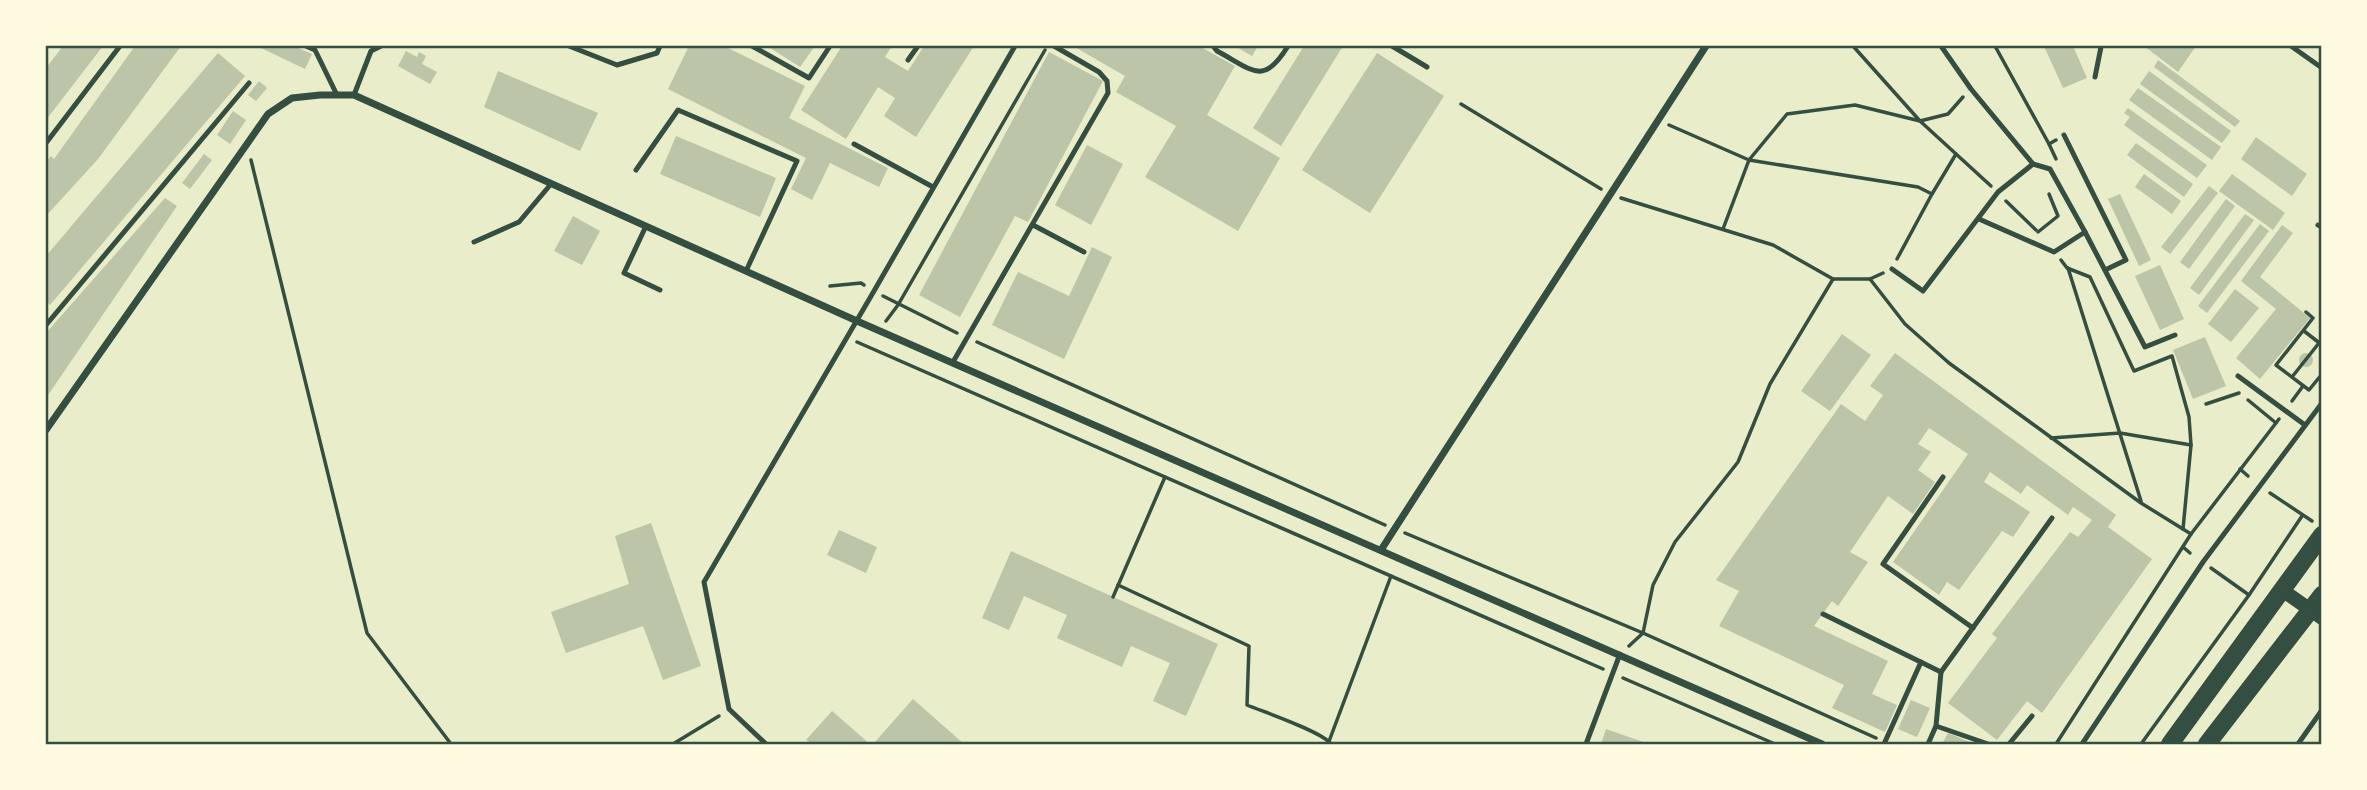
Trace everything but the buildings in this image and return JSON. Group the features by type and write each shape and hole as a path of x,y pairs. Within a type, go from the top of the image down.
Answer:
{"main road":[{"path":"2170,744 2320,540"},
{"path":"2282,590 2316,614"},
{"path":"2207,744 2316,614 2322,595"}],"street":[{"path":"1381,550 1706,46"},
{"path":"46,430 268,114 292,98 354,95 879,331 1822,744"}],"lane":[{"path":"46,143 120,46"},
{"path":"306,46 315,50 337,95"},
{"path":"354,95 371,48 381,46"},
{"path":"569,46 617,65 657,53 660,46"},
{"path":"752,46 809,78 830,46"},
{"path":"908,60 918,46"},
{"path":"766,744 729,709 704,582 1015,46"},
{"path":"953,362 1108,93 1107,81 1099,72 1054,46"},
{"path":"1213,46 1217,51 1255,71 1269,70 1288,46"},
{"path":"1392,46 1427,67"},
{"path":"1941,46 1971,89 2033,164 2050,169 2145,347 2175,335"},
{"path":"2095,77 2101,47 2099,46"},
{"path":"2291,46 2322,68"},
{"path":"46,324 249,83"},
{"path":"636,170 678,110 797,161 746,271"},
{"path":"2064,135 2126,260 2105,270"},
{"path":"854,144 933,187"},
{"path":"1892,269 1923,291 1998,192 2033,164"},
{"path":"474,242 519,222 551,184"},
{"path":"1979,219 2054,252 2085,232"},
{"path":"1033,225 1084,252"},
{"path":"646,226 624,272 660,290"},
{"path":"2238,376 2305,425"},
{"path":"2082,744 2203,562 2322,404"},
{"path":"1943,477 1883,564 1973,628"},
{"path":"1928,744 1936,726 1941,672 2052,518"},
{"path":"1823,614 1941,672"},
{"path":"1586,744 1620,654"},
{"path":"1884,743 1921,662"},
{"path":"2298,744 2322,710"},
{"path":"2009,744 2032,716"},
{"path":"1936,726 1988,744"}],"path":[{"path":"868,346 898,305 1048,46"},
{"path":"1995,46 2058,163"},
{"path":"1723,229 1749,160 1787,114 1855,105 1920,121 1948,114 1971,89"},
{"path":"1461,104 1610,195 1773,245 1833,279 1870,279 1892,269 1956,154"},
{"path":"1657,120 1749,160 1918,187 1932,194"},
{"path":"2049,144 2064,135"},
{"path":"247,144 367,633 451,744"},
{"path":"2038,232 2058,216"},
{"path":"2067,268 2141,503"},
{"path":"1620,654 1643,633 1653,585 1675,542 1738,462 1770,384 1833,279"},
{"path":"1870,279 1905,324 1931,347 2049,438 2141,503 2191,534"},
{"path":"830,286 861,283 898,305 968,339 1394,529 1643,633 1884,743"},
{"path":"2306,312 2314,318 2276,365 2309,390 2322,374"},
{"path":"2292,377 2320,344 2304,331"},
{"path":"847,337 1775,744"},
{"path":"2056,744 2191,534 2303,386"},
{"path":"2206,404 2237,391 2276,423"},
{"path":"2049,438 2120,433 2191,445 2183,529"},
{"path":"2239,469 2248,476"},
{"path":"1113,597 1165,477"},
{"path":"2141,744 2249,595 2302,516 2270,494"},
{"path":"2183,547 2190,553"},
{"path":"2215,571 2249,595"},
{"path":"1118,585 1249,646 1247,705 1329,743 1391,576"},
{"path":"673,744 729,709"}]}
